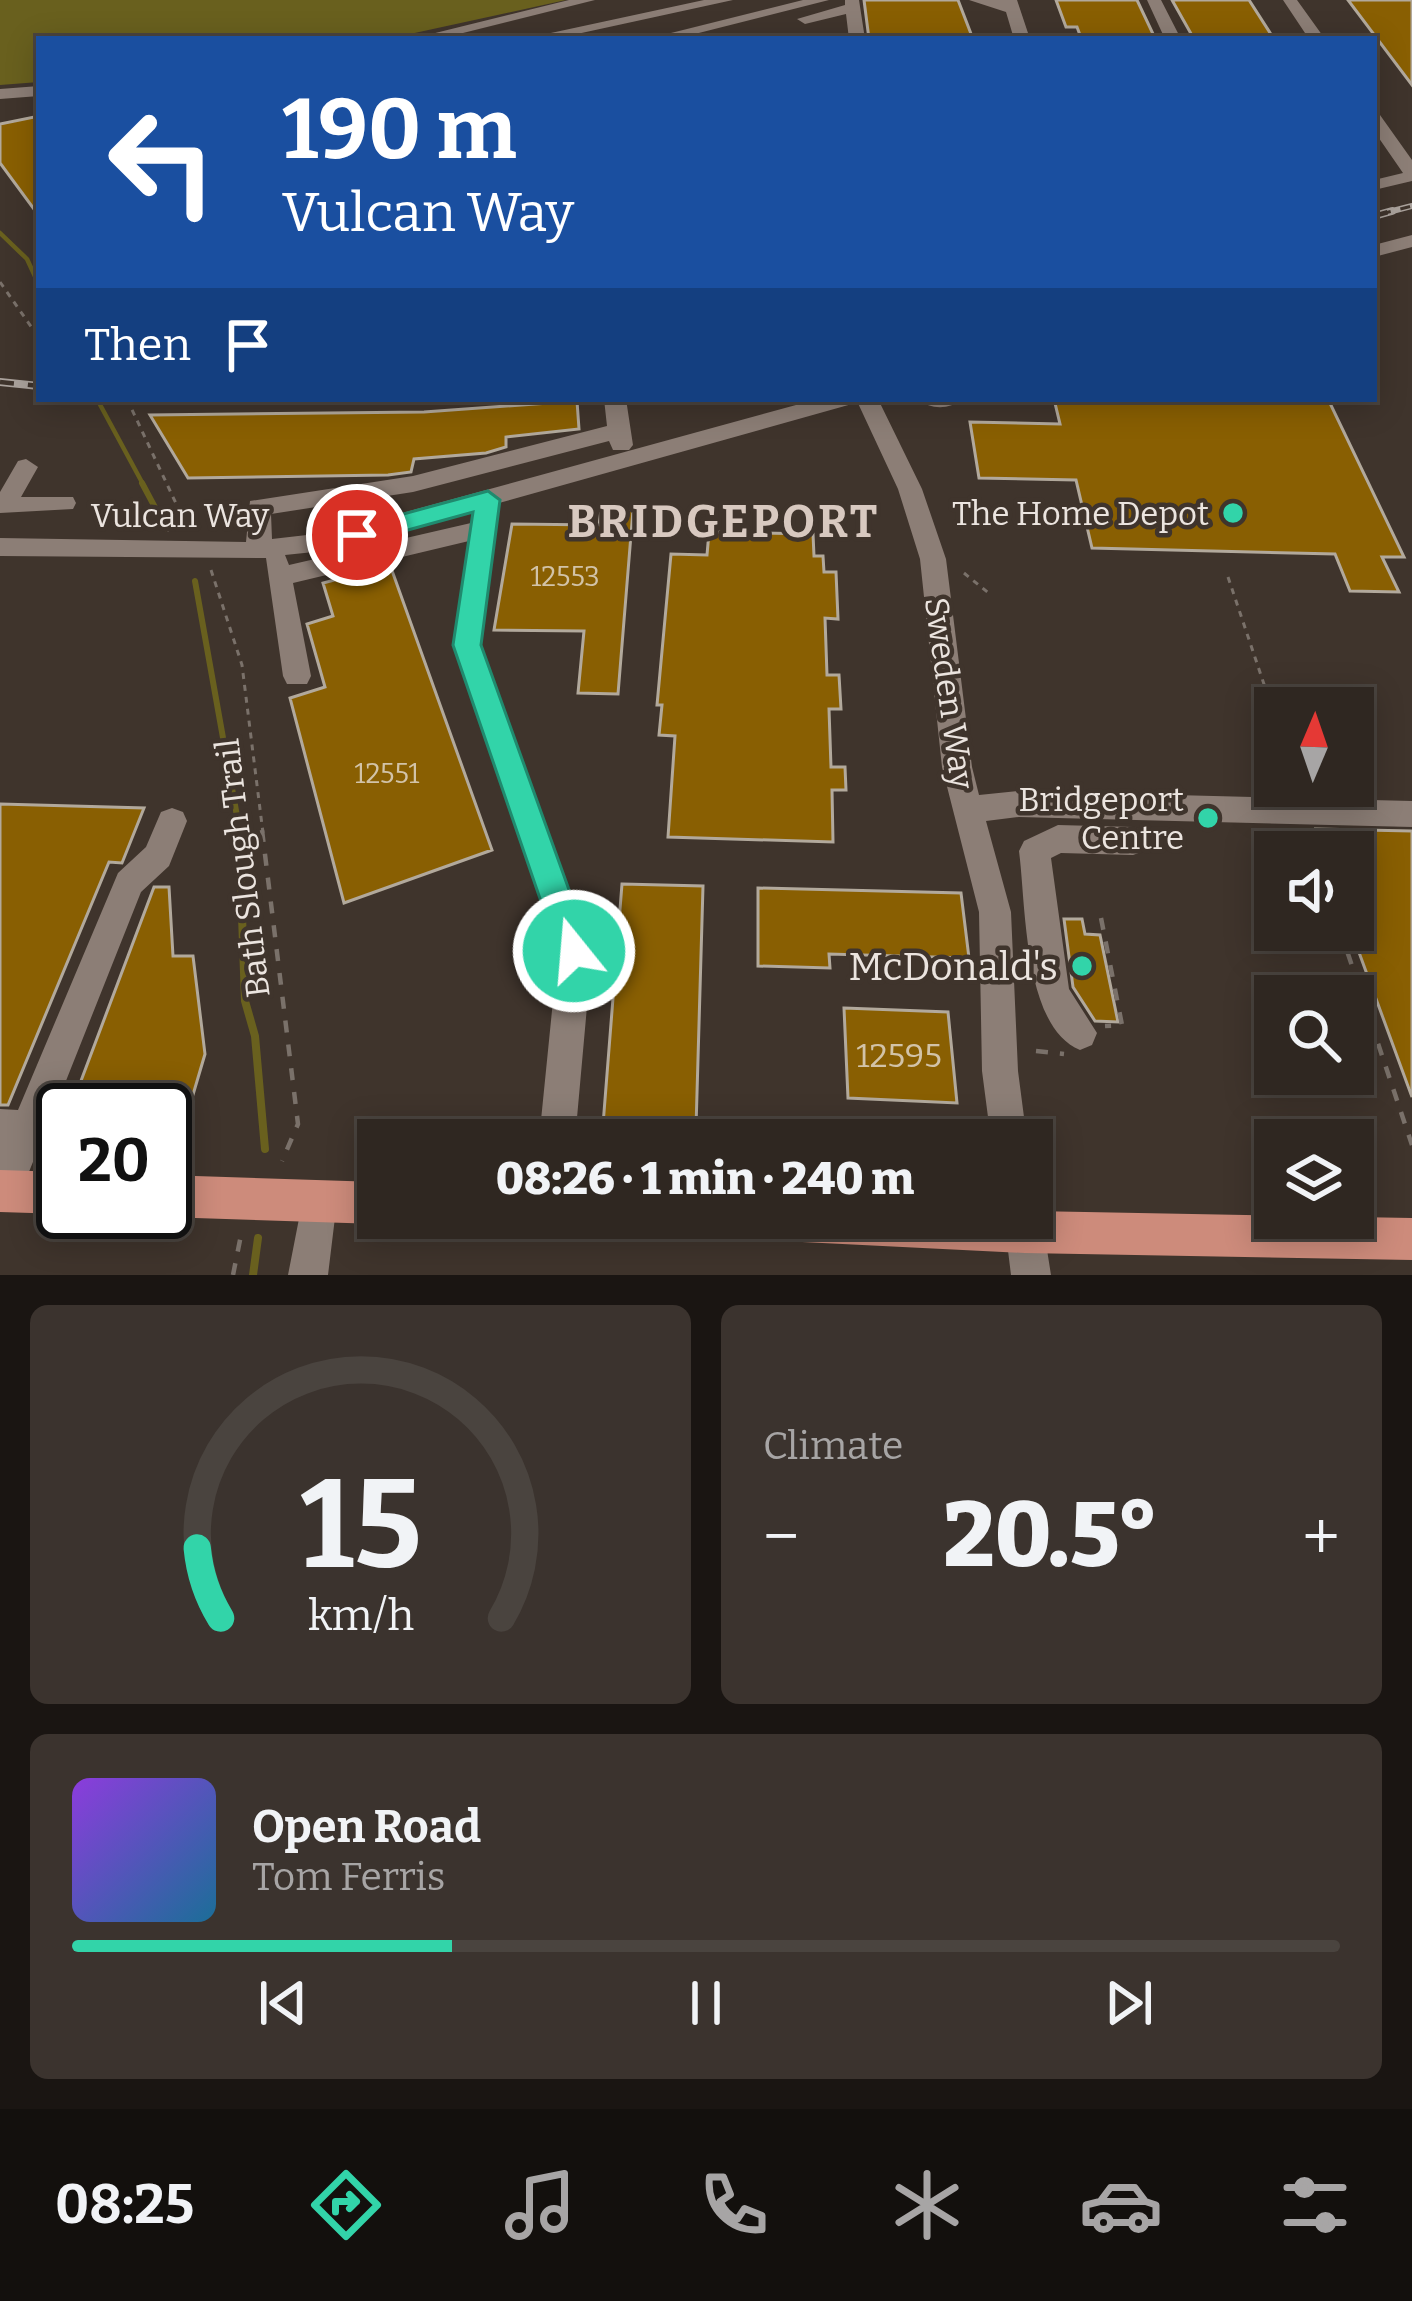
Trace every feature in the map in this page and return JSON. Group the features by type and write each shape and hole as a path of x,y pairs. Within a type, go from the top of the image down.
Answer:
{"main road":[{"path":"2,1191 36,1192"},
{"path":"192,1197 357,1202"},
{"path":"1053,1226 1412,1239"}],"street":[{"path":"432,36 588,0"},
{"path":"546,36 726,0"},
{"path":"668,36 822,0"},
{"path":"976,0 1011,4 1021,36"},
{"path":"1154,0 1172,36"},
{"path":"1290,0 1315,36"},
{"path":"775,11 856,25"},
{"path":"775,11 808,36"},
{"path":"813,36 856,25"},
{"path":"2,102 36,92"},
{"path":"2,102 36,106"},
{"path":"1377,123 1412,174 1377,184"},
{"path":"1377,250 1412,241"},
{"path":"615,402 623,461"},
{"path":"559,1119 574,951 467,645 486,514 623,461 833,402"},
{"name":"Sweden Way","path":"868,402 910,489 929,546 966,810 995,912 1000,1071 1007,1119"},
{"path":"297,676 259,507 413,484 619,431"},
{"path":"1,508 26,467"},
{"path":"1,508 64,503"},
{"name":"Vulcan Way","path":"0,547 271,559 486,514"},
{"path":"966,810 1019,804 1412,814"},
{"path":"2,1191 129,883 158,856 172,821"},
{"path":"1081,1033 1053,994 1034,857 1040,845 1077,839 1133,841"},
{"path":"308,1275 318,1201"},
{"path":"1026,1239 1031,1275"}],"path":[{"path":"0,282 36,333"},
{"path":"128,402 180,512 166,532"},
{"name":"Bath Slough Trail","path":"211,570 242,665 298,1124 282,1161"},
{"path":"964,573 991,595"},
{"path":"1228,577 1265,687"},
{"path":"1101,918 1121,1022"},
{"path":"1347,951 1412,1145"},
{"path":"1036,1051 1052,1053"},
{"path":"233,1275 242,1235"}],"shaded area":[{"path":"0,0 566,0 401,36 36,36 36,82 0,85"}],"building":[{"path":"864,0 958,0 972,36 869,36"},
{"path":"1056,0 1137,0 1154,36 1080,35 1077,27 1066,27"},
{"path":"1172,0 1249,0 1272,36 1192,36"},
{"path":"1348,0 1412,0 1412,85 1377,36"},
{"path":"36,117 36,212 0,163 0,124"},
{"path":"577,402 579,429 506,437 506,447 486,453 414,459 411,472 388,475 188,478 150,415 424,412"},
{"name":"The Home Depot","path":"1055,402 1329,402 1404,557 1382,557 1399,592 1350,591 1335,554 1092,548 1076,480 979,478 970,422 1060,424"},
{"path":"601,510 633,510 618,694 578,693 584,631 494,630 512,524 599,525"},
{"path":"709,532 813,534 814,556 823,556 824,572 836,572 838,619 825,618 827,675 839,675 841,709 829,709 831,767 845,767 846,790 832,790 833,842 668,837 675,736 659,735 662,705 657,705 671,554 707,555"},
{"path":"390,565 492,850 344,903 290,698 325,687 307,624 333,616 323,583"},
{"path":"0,804 144,808 122,863 109,862 8,1105 0,1105"},
{"path":"1316,829 1412,831 1412,1097 1374,993 1374,975 1367,975 1358,951 1374,951 1374,831"},
{"path":"622,884 703,886 696,1119 603,1119"},
{"path":"154,887 169,887 173,956 193,956 205,1054 192,1098 192,1083 80,1083"},
{"path":"758,888 961,893 969,958 829,954 830,968 758,966"},
{"name":"McDonald's","path":"1064,919 1082,919 1085,934 1100,935 1118,1022 1095,1021 1073,987"},
{"path":"844,1008 948,1012 957,1103 848,1098"}],"waterway":[{"path":"0,233 27,259 36,278"},
{"path":"99,402 144,486"},
{"path":"142,483 166,528"},
{"path":"195,581 240,833"},
{"path":"239,830 245,1001 255,1036 265,1149"},
{"path":"253,1275 258,1238"}],"railway":[{"path":"1384,213 1412,206"},
{"path":"1384,213 1392,211"},
{"path":"1377,215 1384,213"},
{"path":"0,382 36,386"}],"place":[{"name":"The Home Depot","path":"1233,513"},
{"name":"Bridgeport Centre","path":"1208,818"},
{"name":"McDonald's","path":"1082,966"}],"district":[{"name":"BRIDGEPORT","path":"724,521"}],"route":[{"path":"357,535 488,500 467,645 574,951"}]}
